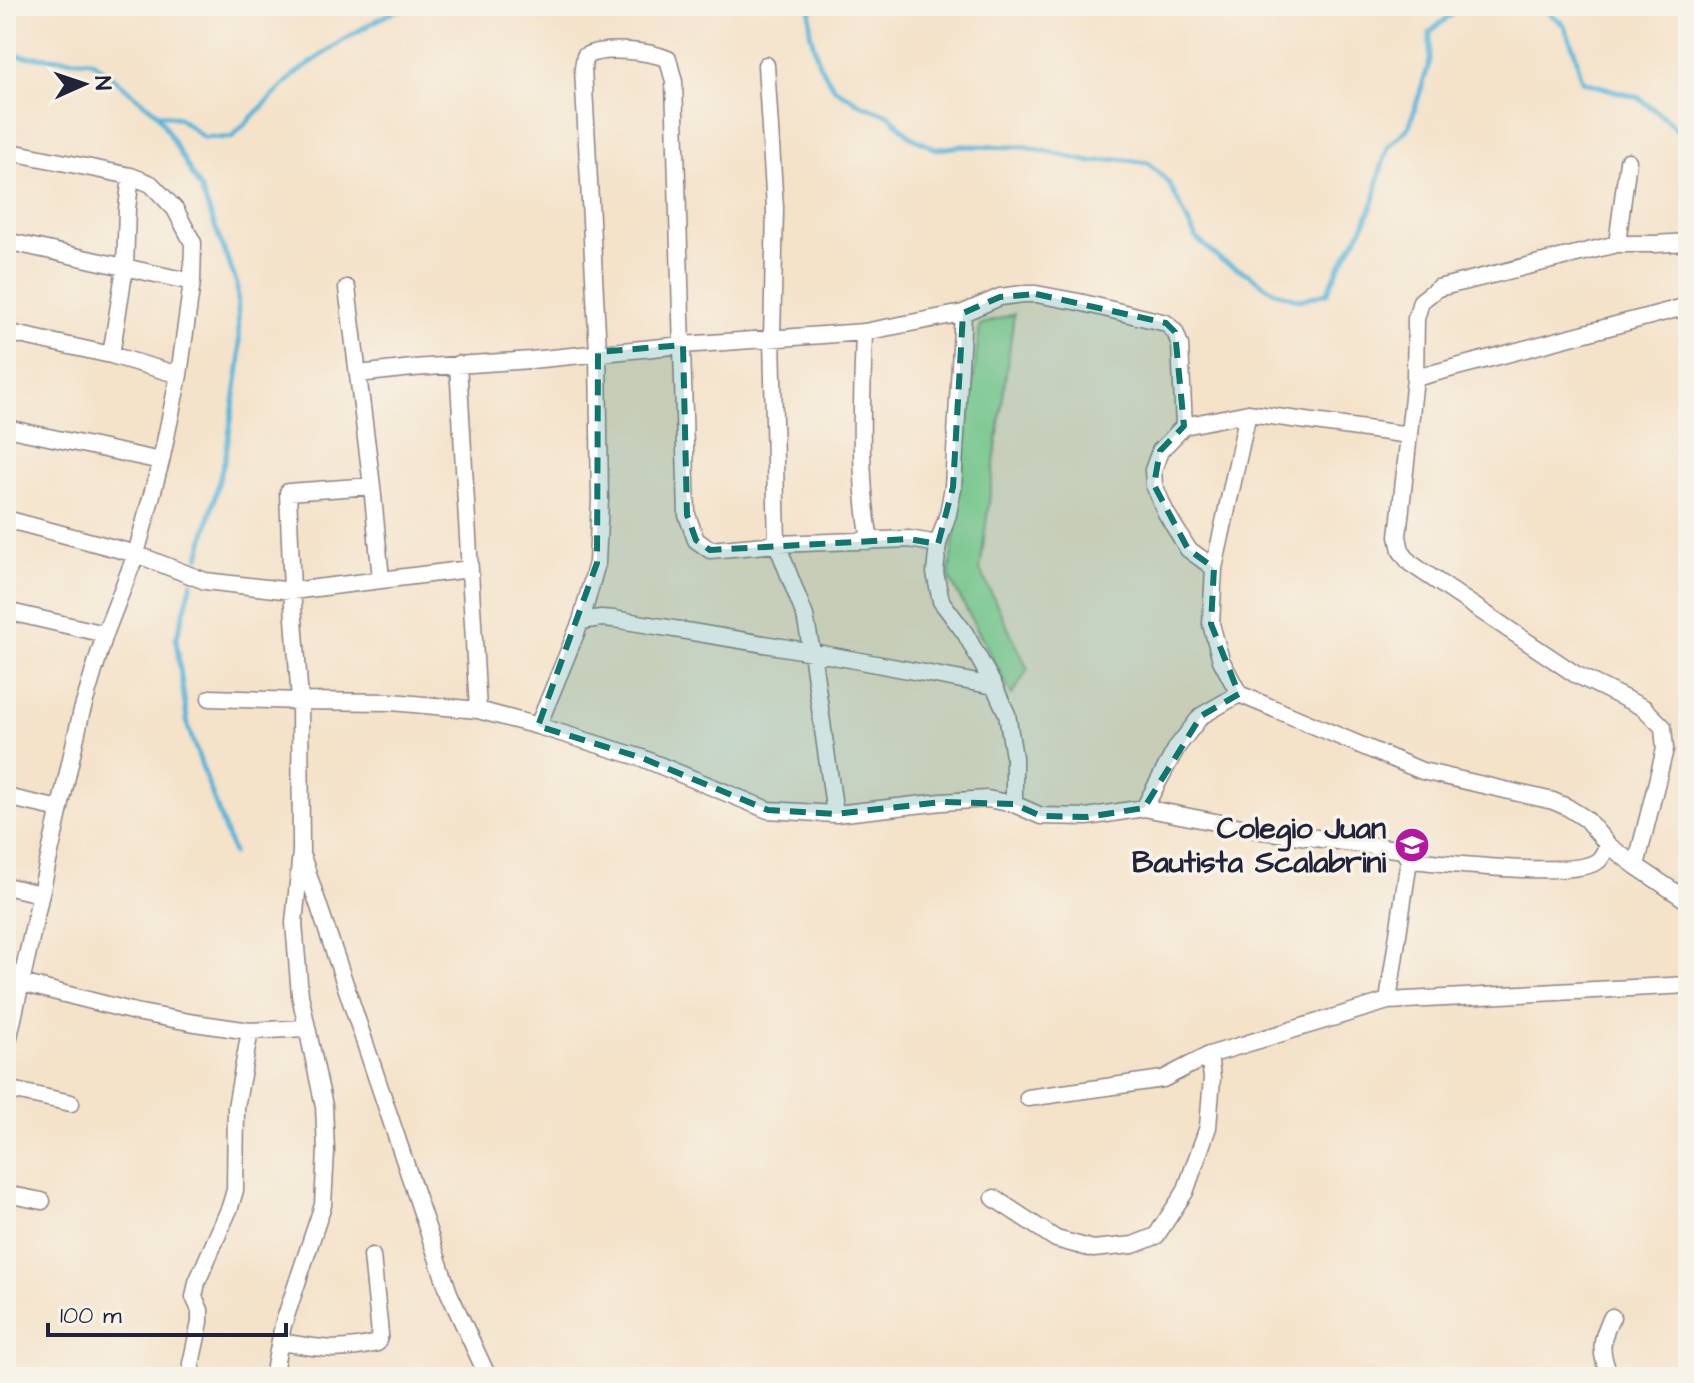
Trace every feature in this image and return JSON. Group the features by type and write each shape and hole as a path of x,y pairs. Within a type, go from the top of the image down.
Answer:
{"street":[{"path":"538,726 581,621 597,563 600,500 598,352 583,68 585,56 592,52 655,53 668,59 674,82 687,515 696,540 710,550 909,539 938,544"},
{"path":"766,65 775,208 772,338 777,544 805,616 835,814"},
{"path":"6,151 131,176 151,184 175,209 193,243 192,282 179,375 161,461 136,554 105,634 81,714 40,894 14,980 6,1050"},
{"path":"1617,244 1628,161"},
{"path":"111,355 125,267 131,176"},
{"path":"6,241 192,282"},
{"path":"1636,866 1665,749 1663,727 1644,708 1575,674 1410,563 1401,551 1398,536 1415,378 1416,319 1421,301 1438,288 1617,244 1688,242"},
{"path":"347,288 381,579"},
{"path":"358,374 864,332 963,313 1000,297 1036,294 1166,323 1175,332 1180,345 1184,426"},
{"path":"1415,378 1688,306"},
{"path":"963,313 953,487 938,544 935,573 941,601 965,633 1007,714 1014,757 1014,804"},
{"path":"6,332 111,355 179,375"},
{"path":"864,332 860,442 870,541"},
{"path":"458,364 478,710"},
{"path":"1214,568 1188,549 1166,513 1154,485 1153,470 1160,451 1184,426 1248,413 1409,435"},
{"path":"1248,413 1214,568 1211,624 1221,660 1239,694 1422,771 1553,801 1567,807 1586,819 1608,845 1688,901"},
{"path":"6,428 161,461"},
{"path":"273,1377 283,1325 323,1205 326,1151 324,1106 300,995 294,923 301,852 300,701 288,492 372,486"},
{"path":"6,519 136,554 205,581 292,591 470,569"},
{"path":"6,611 105,634"},
{"path":"581,621 601,618 812,652 994,686"},
{"path":"1144,808 1177,747 1201,716 1239,694"},
{"path":"210,698 392,702 478,710 642,758 768,810 835,814 987,799 1014,804 1041,816 1087,817 1144,808 1256,830 1403,850 1409,860 1388,1001"},
{"path":"6,797 60,809"},
{"path":"1409,860 1550,871 1583,868 1598,860 1608,845"},
{"path":"301,852 449,1293 488,1377"},
{"path":"6,886 40,894"},
{"path":"14,980 135,1012 250,1031 306,1028"},
{"path":"1028,1098 1163,1079 1209,1055 1388,1001 1688,985"},
{"path":"194,1377 191,1364 200,1310 194,1297 197,1282 235,1190 236,1107 250,1031"},
{"path":"994,1198 1056,1239 1093,1249 1133,1245 1156,1236 1185,1192 1208,1127 1212,1078 1209,1055"},
{"path":"6,1089 71,1103"},
{"path":"6,1194 42,1201"},
{"path":"280,1342 328,1350 377,1343 380,1334 372,1256"},
{"path":"1611,1377 1602,1360 1604,1332 1612,1317"}],"highlighted area":[{"path":"1036,294 1166,323 1175,332 1184,426 1160,451 1154,485 1188,549 1214,568 1211,624 1239,694 1201,716 1144,808 1087,817 1041,816 1014,804 942,802 835,814 768,810 642,758 538,726 597,563 598,352 683,345 687,515 696,540 710,550 909,539 938,544 953,487 963,313 1000,297"}],"green space":[{"path":"1014,314 980,570 1028,669 1012,695 949,577 980,325"}],"waterway":[{"path":"157,113 179,118 203,137 231,138 295,74 370,24 411,6"},
{"path":"811,6 810,32 819,64 834,88 860,104 889,115 911,137 936,149 1026,147 1091,162 1119,159 1148,163 1169,183 1196,238 1221,260 1273,291 1300,300 1327,293 1374,201 1388,147 1409,127 1430,61 1430,32 1462,6"},
{"path":"1540,6 1564,25 1582,81 1639,98 1688,140"},
{"path":"6,55 92,61 157,113 201,190 237,284 240,362 226,454 199,557"},
{"path":"192,583 176,640 188,727 233,853"}],"place":[{"name":"Colegio Juan Bautista Scalabrini","path":"1412,845"}]}
